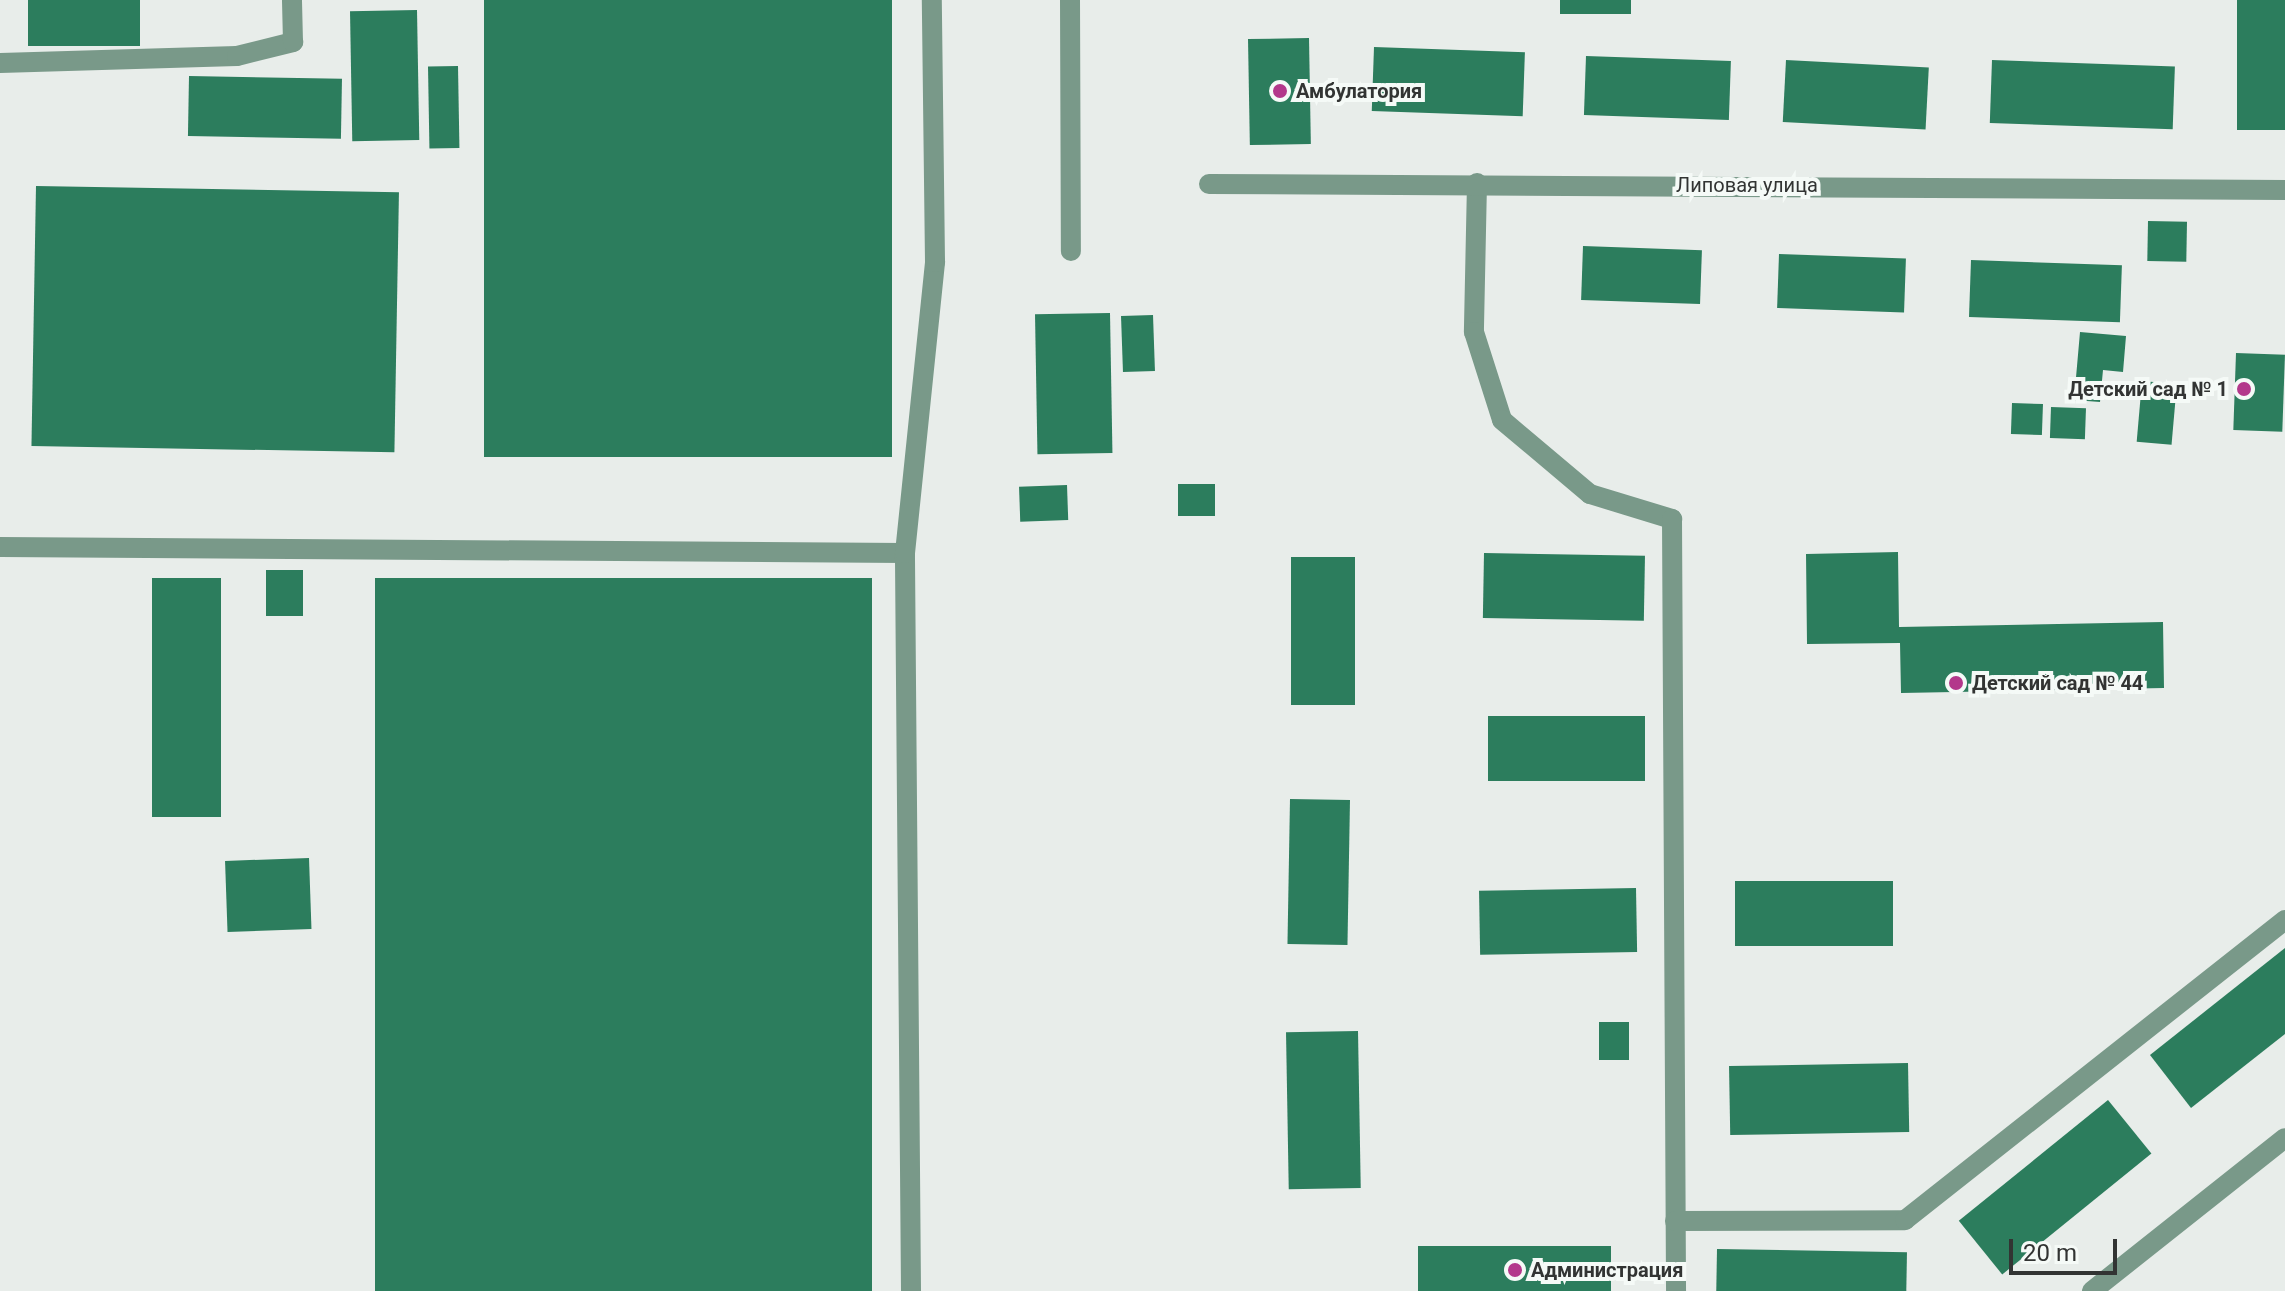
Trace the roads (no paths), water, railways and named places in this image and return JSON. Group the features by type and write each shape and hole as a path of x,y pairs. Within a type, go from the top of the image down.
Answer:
{"street":[{"path":"0,63 237,56 293,42 292,0"},
{"path":"911,1291 905,553 935,262 932,0"},
{"path":"1070,0 1071,251"},
{"path":"1477,183 1474,332 1502,420 1590,494 1672,519 1676,1291"},
{"name":"Липовая улица","path":"1209,184 1477,183 2285,190"},
{"path":"0,547 905,553"},
{"path":"1675,1221 1905,1220 2285,920"},
{"path":"2092,1291 2285,1138"}],"place":[{"name":"Амбулатория","path":"1280,91"},
{"name":"Детский сад № 1","path":"2244,389"},
{"name":"Детский сад № 44","path":"1956,683"},
{"name":"Администрация","path":"1515,1270"}]}
